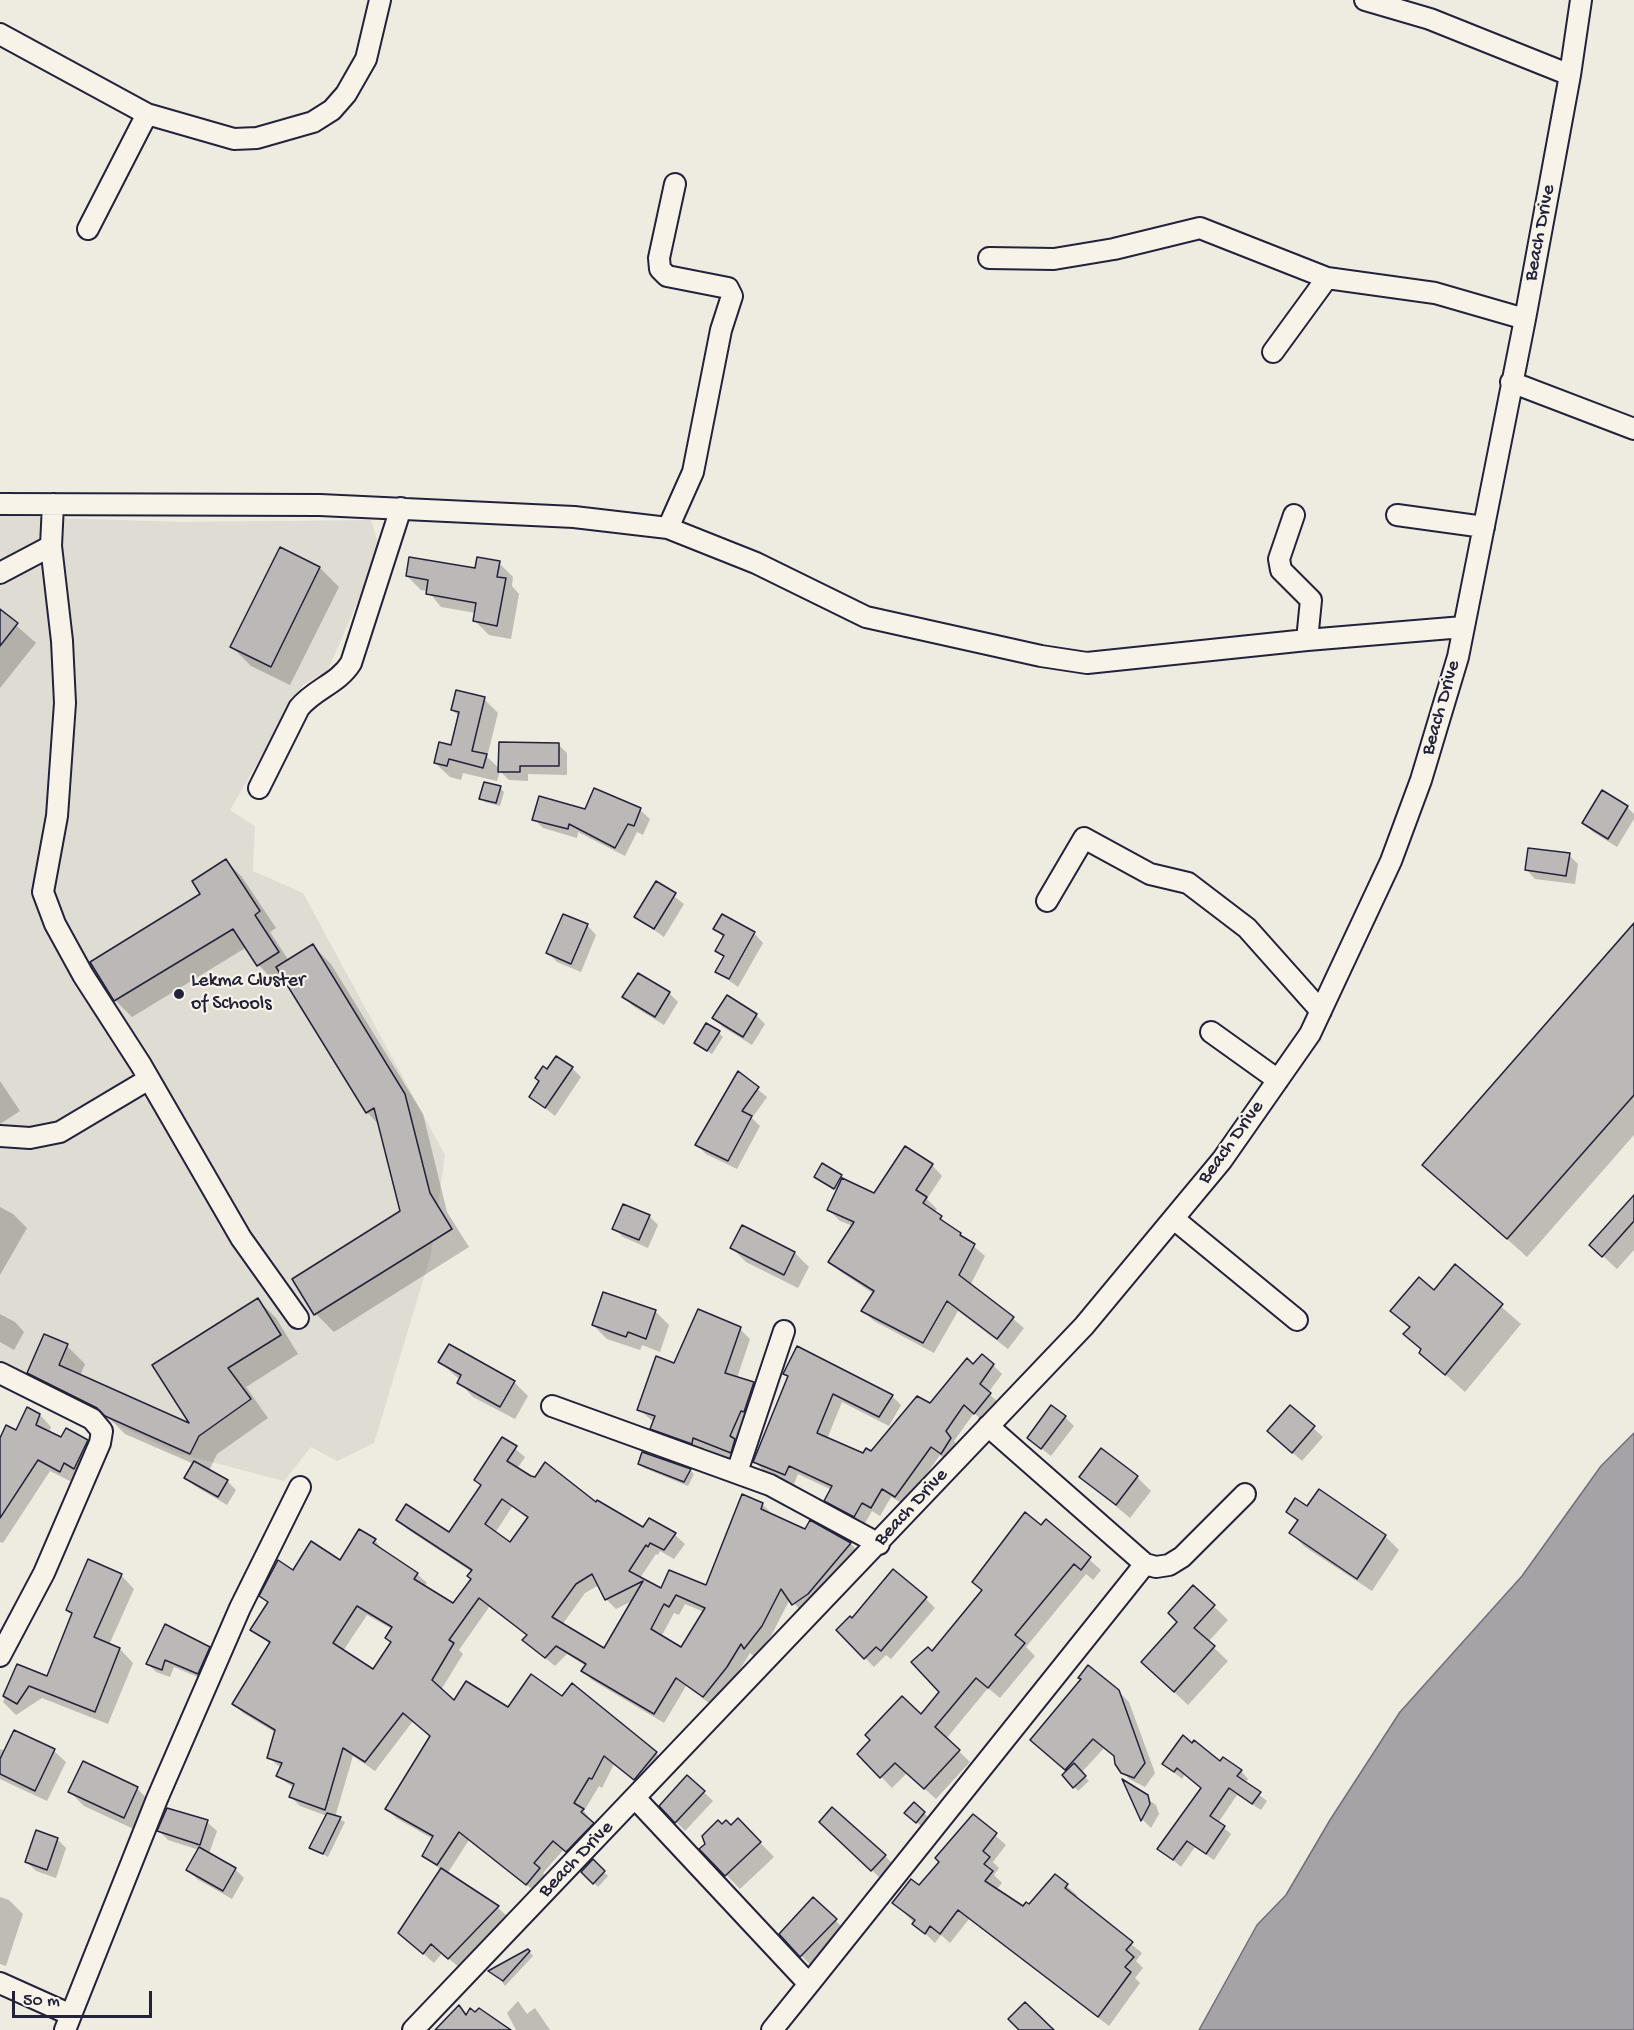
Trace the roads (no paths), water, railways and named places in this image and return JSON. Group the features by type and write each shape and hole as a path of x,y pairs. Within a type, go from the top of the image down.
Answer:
{"street":[{"path":"0,33 147,114 234,139 257,138 313,122 332,110 346,94 366,59 380,0"},
{"path":"1365,0 1430,19 1570,75"},
{"name":"Beach Drive","path":"413,2030 879,1544 1084,1326 1222,1160 1310,1034 1391,861 1421,780 1458,657 1525,319 1570,75 1581,0"},
{"path":"88,228 147,114"},
{"path":"668,528 693,472 721,330 732,296 728,288 667,276 660,269 659,258 675,184"},
{"path":"988,258 1024,261 1054,259 1114,249 1200,228 1327,278 1436,293 1525,319"},
{"path":"1273,352 1327,278"},
{"path":"1511,382 1634,429"},
{"path":"0,504 320,505 574,517 668,528 756,563 866,617 1063,661 1087,663 1307,640 1464,627"},
{"path":"52,504 51,546 62,641 65,703 57,816 43,892 55,924 83,975 148,1079 241,1238 298,1318"},
{"path":"259,788 306,698 337,680 351,663 400,508"},
{"path":"1294,515 1279,559 1286,578 1311,600 1307,640"},
{"path":"1397,515 1484,527"},
{"path":"0,573 51,546"},
{"path":"1047,901 1084,838 1150,874 1188,883 1246,928 1321,1011"},
{"path":"1211,1032 1278,1080"},
{"path":"0,1136 30,1138 60,1132 148,1079"},
{"path":"1174,1219 1297,1320"},
{"path":"737,1472 784,1331"},
{"path":"0,1373 92,1419 102,1431 100,1443 44,1573 0,1656"},
{"path":"552,1406 770,1485 879,1544"},
{"path":"988,1426 1145,1564 1156,1567 1169,1565 1182,1557 1245,1494"},
{"path":"0,1983 67,2022 157,1798 231,1629 300,1486"},
{"path":"772,2030 1145,1564"},
{"path":"636,1798 809,1983"}],"place":[{"name":"Lekma Cluster of Schools","path":"179,994"}]}
